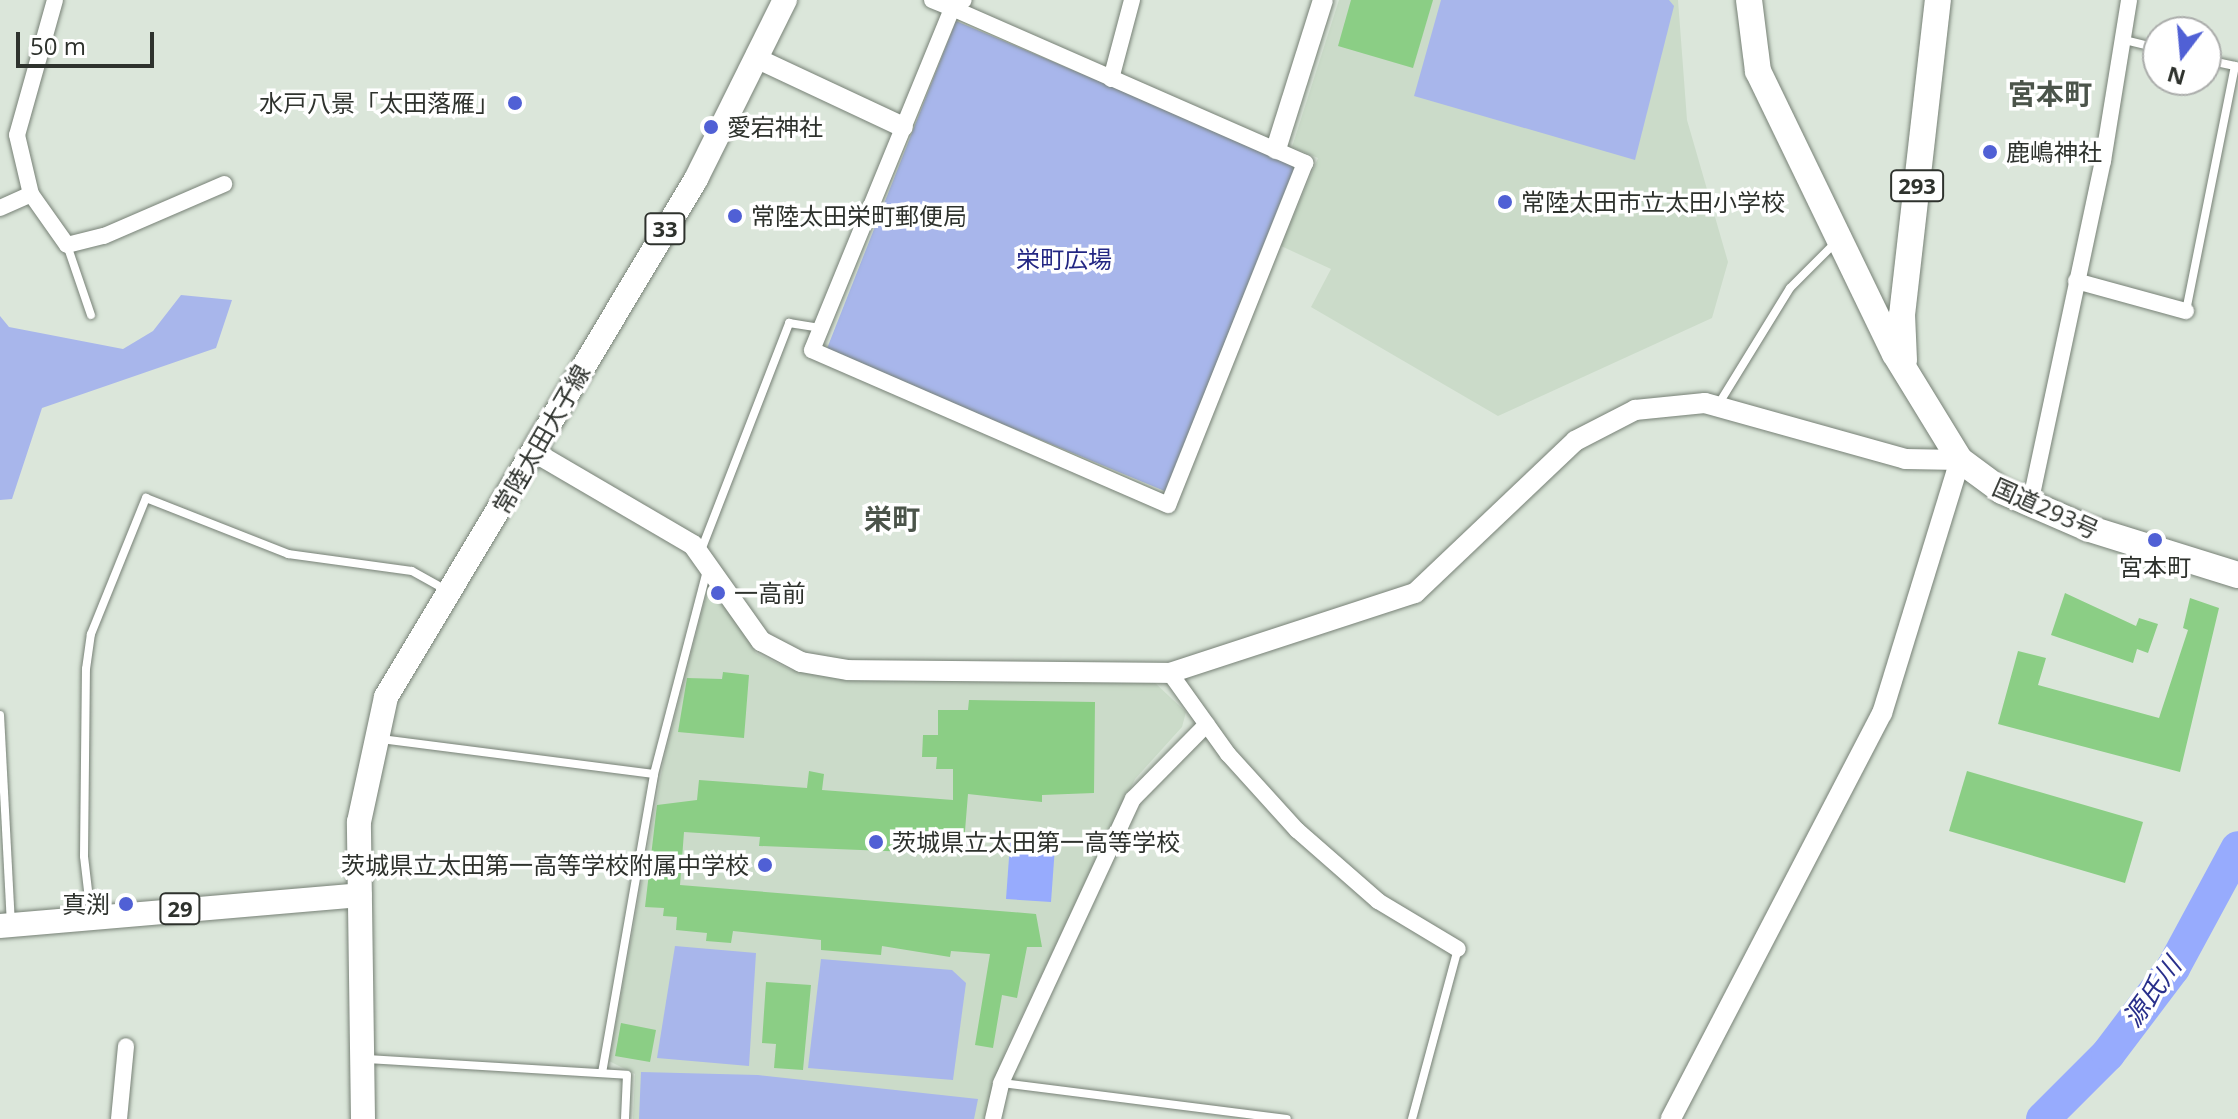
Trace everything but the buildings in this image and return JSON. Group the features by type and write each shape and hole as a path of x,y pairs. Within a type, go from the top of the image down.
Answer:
{"highway":[{"name":"国道293号","path":"1749,0 1758,71 1839,239 1890,317 1905,372 1960,460 2030,504 2145,550 2238,575"},
{"name":"293","path":"1890,317 1938,0"}],"main road":[{"name":"常陸太田大子線","path":"363,1119 359,822 372,738 400,665 449,592 696,179 785,0"},
{"name":"29","path":"6,925 360,895"}],"street":[{"path":"55,0 17,135 31,194 67,245 104,236 224,184"},
{"path":"932,0 958,4 1111,79 1305,163 1168,505 812,350 903,127 958,4"},
{"path":"1111,79 1132,0"},
{"path":"1276,149 1323,0"},
{"path":"2030,504 2125,40 2129,0"},
{"path":"758,59 903,127"},
{"path":"0,208 31,194"},
{"path":"2076,281 2186,311"},
{"path":"534,452 704,557 761,641 801,662 848,670 1170,673 1415,593 1575,441 1635,410 1718,405 1905,459 1960,460 1882,713 1671,1119"},
{"path":"1170,673 1207,724 1297,830 1378,901 1458,949"},
{"path":"993,1119 1001,1083 1133,799 1207,724"},
{"path":"119,1119 126,1046"}],"lane":[{"path":"2125,40 2142,44"},
{"path":"2186,311 2235,66 2222,63"},
{"path":"1718,405 1790,288 1839,239"},
{"path":"67,245 91,315"},
{"path":"602,1073 654,774 704,557 789,323 821,328"},
{"path":"91,916 84,856 86,669 91,634 146,498 288,554 412,571 449,592"},
{"path":"0,715 6,925"},
{"path":"372,738 654,774"},
{"path":"1412,1119 1458,949"},
{"path":"362,1059 627,1075 625,1119"},
{"path":"1001,1083 1287,1119"}],"shaded area":[{"name":"常陸太田市立太田小学校","path":"1339,0 1678,0 1687,120 1728,262 1712,318 1498,416 1311,307 1331,269 1281,246 1318,158 1292,147"},
{"name":"茨城県立太田第一高等学校","path":"706,595 721,598 756,653 791,670 865,679 1154,682 1186,712 1182,727 1135,779 1006,1049 984,1119 633,1119 635,1074 609,1061 664,759"},
{"path":"1011,830 1056,833 1051,902 1006,899"}],"green space":[{"path":"1441,0 1669,0 1674,6 1635,160 1414,96"},
{"name":"栄町広場","path":"956,21 1299,165 1167,492 826,351"},
{"path":"181,295 232,300 216,348 42,408 12,499 0,500 0,316 9,327 123,349 153,331"},
{"path":"675,946 756,953 749,1066 657,1058"},
{"path":"821,959 952,970 966,983 953,1080 808,1068"},
{"path":"641,1072 758,1075 978,1099 974,1119 639,1119"}],"waterway":[{"name":"源氏川","path":"2043,1119 2108,1054 2173,968 2238,848"}],"place":[{"name":"水戸八景「太田落雁」","path":"515,103"},
{"name":"愛宕神社","path":"711,127"},
{"name":"鹿嶋神社","path":"1990,152"},
{"name":"常陸太田市立太田小学校","path":"1505,202"},
{"name":"常陸太田栄町郵便局","path":"735,216"},
{"name":"宮本町","path":"2155,540"},
{"name":"一高前","path":"718,593"},
{"name":"茨城県立太田第一高等学校","path":"876,842"},
{"name":"茨城県立太田第一高等学校附属中学校","path":"765,865"},
{"name":"真渕","path":"126,904"}],"district":[{"name":"宮本町","path":"2050,93"},
{"name":"栄町","path":"892,518"}]}
